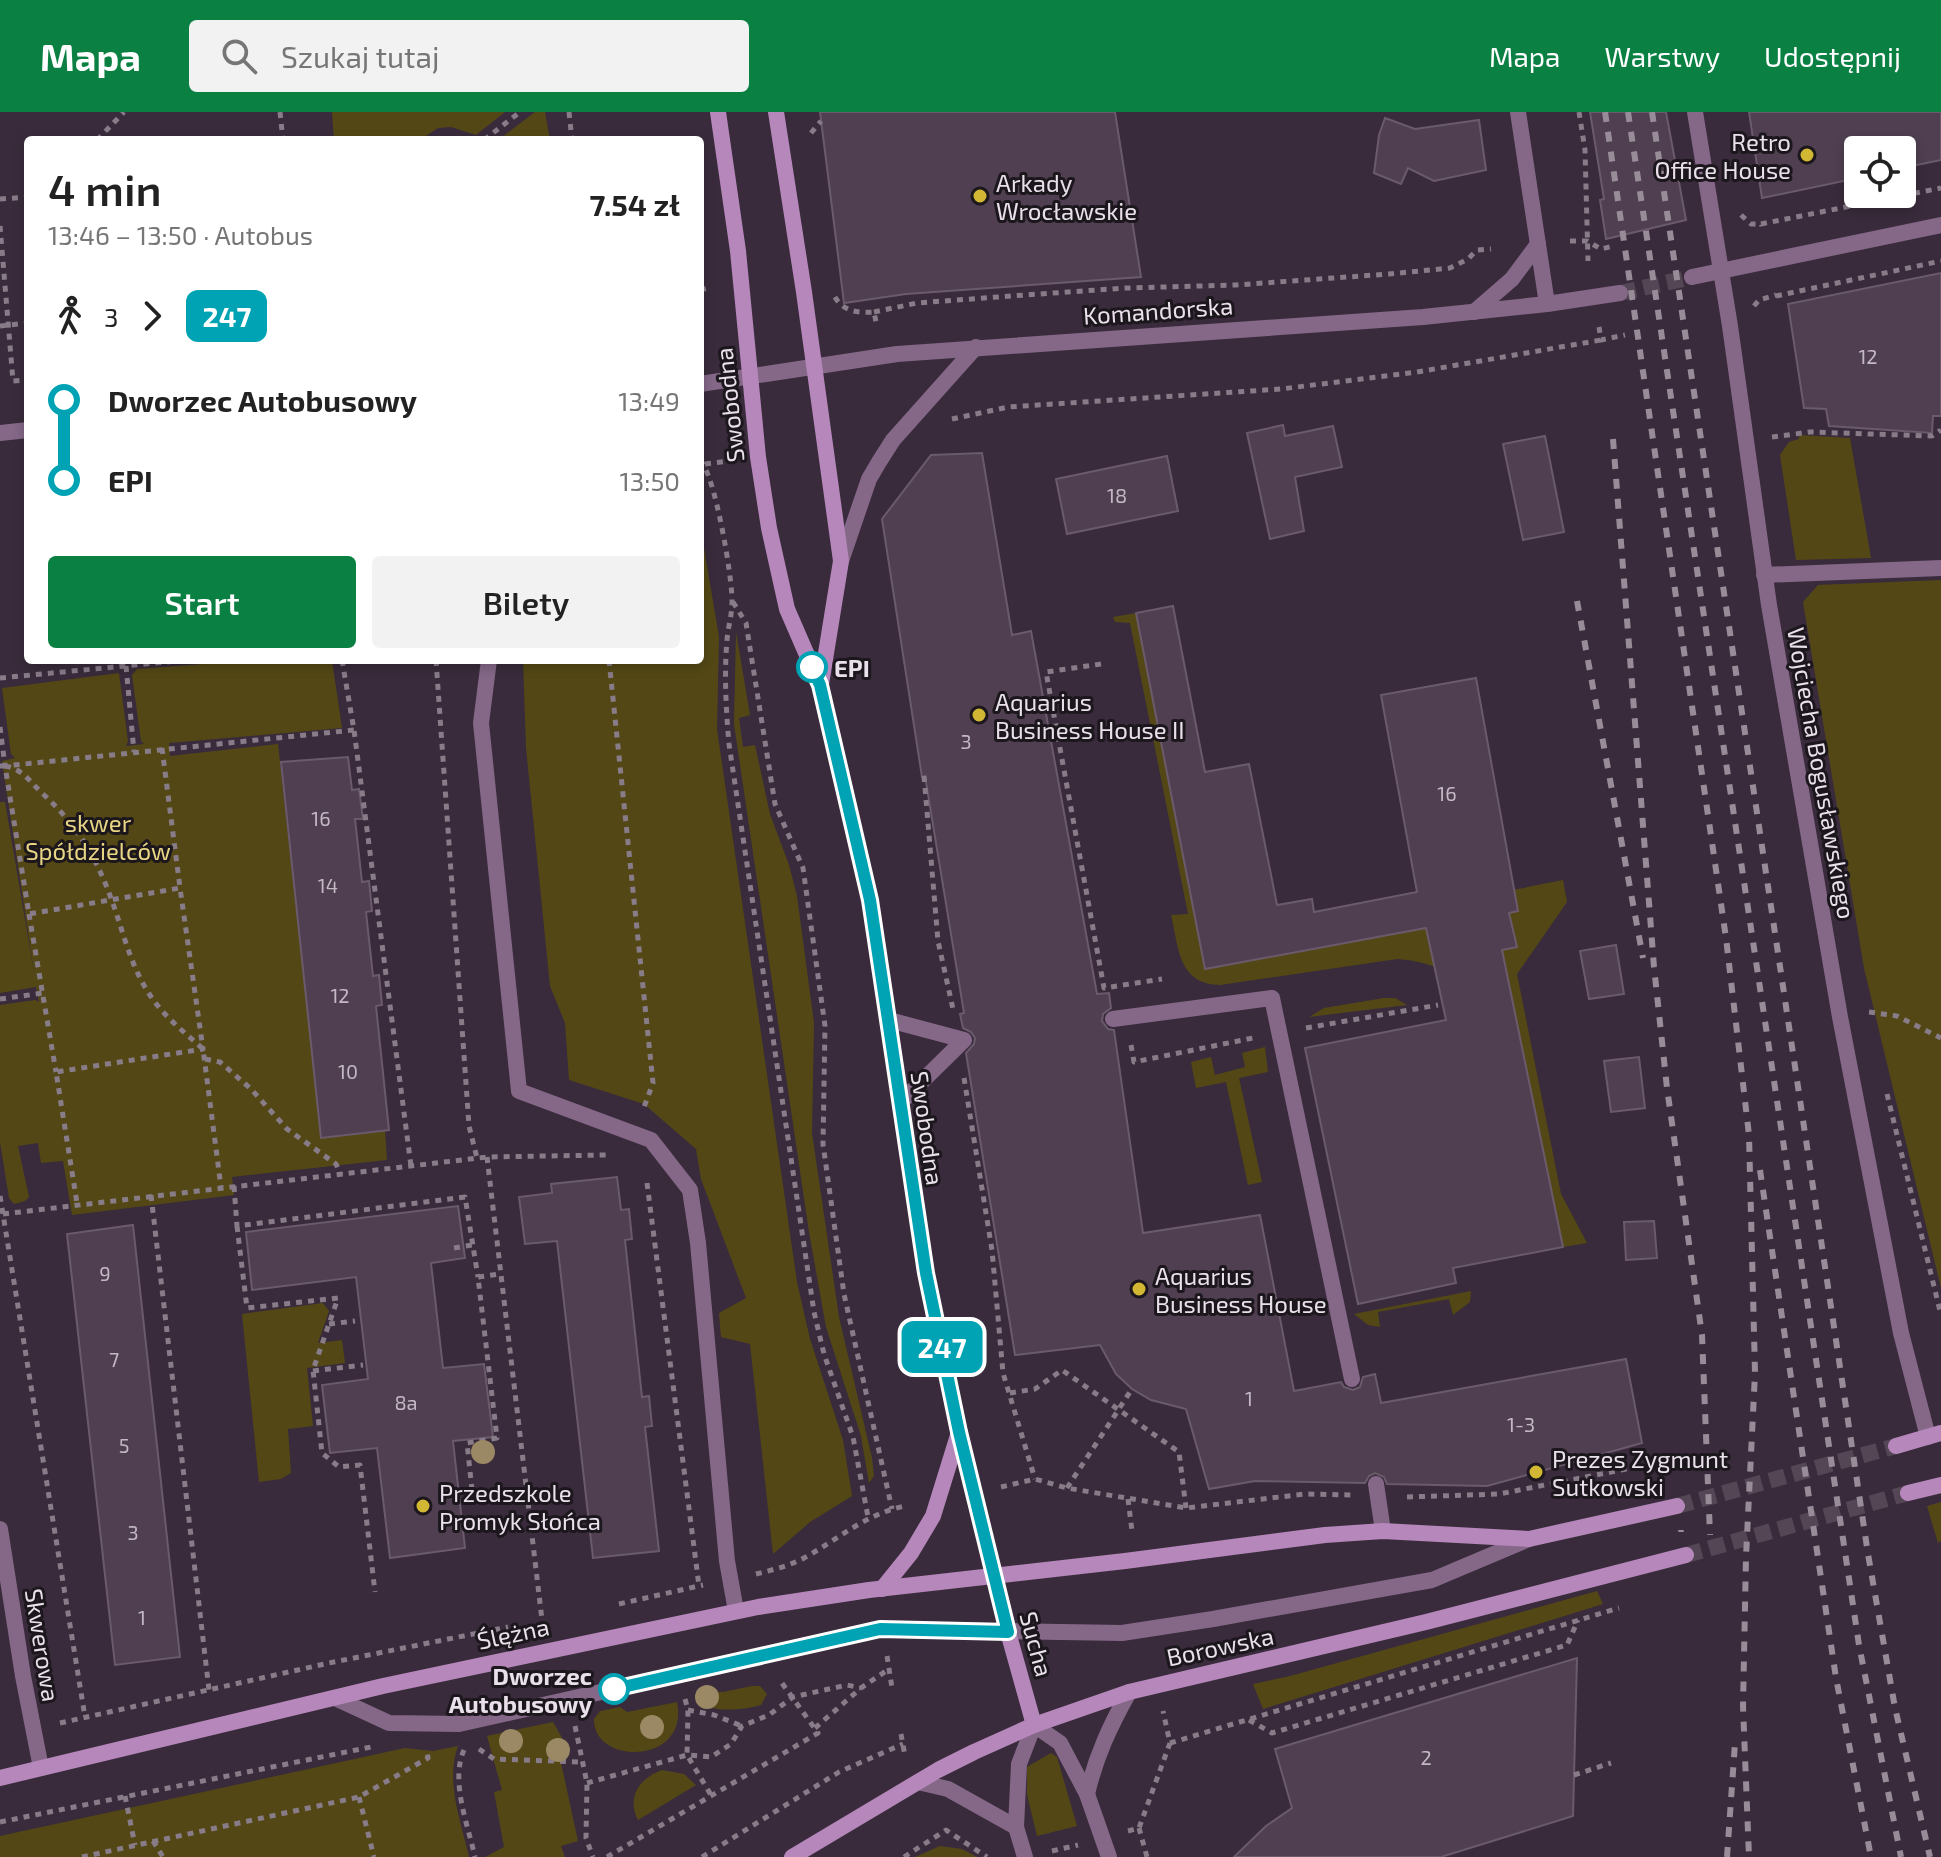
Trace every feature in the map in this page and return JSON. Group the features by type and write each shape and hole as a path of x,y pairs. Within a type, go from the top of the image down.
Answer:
{"street":[{"name":"Swobodna","path":"718,112 738,251 758,457 769,528 787,609 820,685 870,900 921,1243 959,1432 995,1575"},
{"name":"Swobodna","path":"776,112 841,561 820,685"},
{"path":"1518,112 1547,304"},
{"name":"Wojciecha Bogusławskiego","path":"1695,112 1764,575 1840,1017 1901,1333 1937,1435"},
{"path":"1692,277 1941,225"},
{"path":"1473,312 1512,279 1538,244"},
{"name":"Komandorska","path":"704,383 897,354 1345,323 1547,304 1620,293"},
{"path":"841,561 869,479 879,462 893,440 976,347"},
{"path":"0,433 24,430"},
{"path":"1764,575 1941,568"},
{"path":"488,664 481,723 519,1091 651,1140 690,1190 698,1243 730,1579 736,1611"},
{"path":"1113,1019 1272,998 1352,1379"},
{"path":"889,1020 957,1042 901,1102"},
{"path":"882,1589 911,1553 933,1516 959,1432"},
{"path":"1896,1446 1937,1435"},
{"path":"1376,1484 1383,1531"},
{"path":"1908,1493 1941,1486"},
{"path":"335,1698 389,1723 459,1724 880,1629 1122,1633 1432,1580 1529,1539 1677,1506"},
{"name":"Skwerowa","path":"0,1529 41,1768"},
{"path":"995,1575 1325,1535 1383,1531 1529,1539"},
{"name":"Borowska","path":"792,1857 957,1761 1034,1725 1129,1692 1412,1626 1686,1555"},
{"name":"Ślężna","path":"0,1778 335,1698 736,1611 995,1575"},
{"name":"Sucha","path":"995,1575 1034,1725"},
{"path":"1087,1794 1106,1734 1129,1692"},
{"path":"1025,1857 1016,1827 1019,1764 1034,1725 1060,1743 1087,1794 1109,1857"},
{"path":"918,1782 948,1789 1016,1827"}],"path":[{"path":"101,136 124,112"},
{"path":"280,112 283,136"},
{"path":"489,136 520,112"},
{"path":"569,112 572,136"},
{"path":"1579,112 1585,150 1588,261"},
{"path":"811,133 821,121"},
{"path":"1761,224 1941,188"},
{"path":"0,199 24,197"},
{"path":"0,226 13,381 24,380"},
{"path":"1570,241 1587,241 1601,249 1613,246"},
{"path":"834,285 836,299 841,306 859,313 917,303 1126,288 1258,284 1450,268 1468,259 1477,250 1491,249"},
{"path":"1776,296 1941,261"},
{"path":"704,289 708,288"},
{"path":"874,312 876,322"},
{"path":"0,326 24,323"},
{"path":"1599,327 1601,340"},
{"path":"942,424 954,418 1008,407 1281,389 1417,372 1625,335"},
{"path":"1770,437 1810,432 1932,436 1941,430"},
{"path":"704,462 730,461"},
{"path":"704,467 715,492 732,601 727,640 728,733 788,1151 814,1312 824,1354 853,1437 868,1517"},
{"path":"615,1605 778,1569 803,1558 868,1517 892,1509 844,1294 823,1144 825,1026 803,868 775,804 746,623 732,601"},
{"path":"0,678 146,664"},
{"path":"343,664 411,1166"},
{"path":"436,664 469,1126 477,1158"},
{"path":"609,664 653,1083 644,1104 651,1140"},
{"path":"1101,664 1046,672 1104,988 1162,979"},
{"path":"126,666 134,752"},
{"path":"0,727 2,766 77,1203"},
{"path":"2,766 354,730"},
{"path":"162,748 221,1187"},
{"path":"2,766 18,768 62,811 82,836 112,900 128,949 147,990 162,1011 203,1049"},
{"path":"924,776 938,941 955,1020 992,1250 1003,1373 1035,1479"},
{"path":"29,914 180,888"},
{"path":"0,999 43,993"},
{"path":"1865,998 1872,1026"},
{"path":"1869,1012 1897,1016 1941,1038"},
{"path":"56,1072 203,1049"},
{"path":"205,1059 220,1062 251,1089 287,1129 336,1164 341,1175"},
{"path":"1884,1082 1941,1315"},
{"path":"3,1214 487,1157 609,1155"},
{"path":"487,1157 542,1620"},
{"path":"647,1177 699,1586"},
{"path":"234,1186 247,1308 338,1298 313,1371 322,1453 339,1467 360,1465 375,1592"},
{"path":"151,1195 209,1690"},
{"path":"0,1196 85,1717"},
{"path":"237,1226 465,1197 497,1438 467,1443 472,1490"},
{"path":"454,1248 472,1245"},
{"path":"478,1277 500,1274"},
{"path":"329,1324 355,1321"},
{"path":"313,1371 363,1365"},
{"path":"1010,1393 1035,1389 1062,1370 1179,1452 1186,1508"},
{"path":"1067,1488 1132,1389"},
{"path":"1398,1497 1499,1494 1667,1461"},
{"path":"1015,1484 1035,1479 1067,1488 1186,1508 1305,1494 1353,1495"},
{"path":"1128,1499 1133,1536"},
{"path":"1170,1743 1619,1608"},
{"path":"528,1623 556,1618"},
{"path":"1249,1720 1272,1733 1567,1645 1578,1619"},
{"path":"33,1729 514,1626"},
{"path":"886,1649 892,1688"},
{"path":"607,1857 818,1733 815,1728 861,1688 889,1669"},
{"path":"587,1783 687,1755 711,1757 731,1744 742,1726 769,1715 793,1697 847,1685 861,1688"},
{"path":"684,1691 688,1710 687,1755 711,1795"},
{"path":"1147,1857 1139,1828 1170,1743 1161,1703"},
{"path":"688,1710 714,1715 742,1726"},
{"path":"573,1718 587,1783 586,1838 593,1857"},
{"path":"901,1734 905,1756"},
{"path":"82,1857 359,1797 428,1758 426,1742"},
{"path":"475,1857 459,1780 462,1752 469,1743 494,1759 581,1762"},
{"path":"702,1857 839,1772 903,1744"},
{"path":"0,1822 380,1746"},
{"path":"1574,1775 1611,1763"},
{"path":"125,1796 135,1845"},
{"path":"359,1797 374,1857"},
{"path":"941,1822 946,1830 987,1857"},
{"path":"1126,1832 1139,1828"},
{"path":"904,1857 946,1830"},
{"path":"153,1841 163,1857"},
{"path":"1044,1853 1082,1843"}],"green space":[{"path":"332,112 505,112 476,135 451,127 438,128 426,136 334,136"},
{"path":"535,112 545,112 549,136 503,136"},
{"path":"1799,435 1850,438 1871,558 1796,560 1780,455 1789,442 1799,439"},
{"path":"704,548 719,637 717,729 797,1282 810,1339 843,1440 852,1496 810,1522 773,1554 750,1344 721,1337 719,1313 746,1298 701,1179 696,1149 644,1104 569,1080 565,1023 550,986 526,748 523,664 704,664"},
{"path":"1941,580 1941,1288 1864,968 1803,602 1818,585"},
{"path":"1136,613 1205,969 1563,880 1567,902 1517,974 1561,1194 1587,1243 1563,1247 1514,1007 1443,970 1397,959 1220,985 1206,983 1188,971 1179,951 1171,915 1188,914 1130,623 1115,622 1113,617","holes":["1512,927 1516,947 1434,964 1430,944"]},
{"path":"736,632 750,715 739,718 743,747 755,745 770,814 797,896 814,1023 812,1133 839,1317 872,1458 874,1476 869,1483 861,1436 826,1327 809,1232 734,724"},
{"name":"skwer Spółdzielców","path":"204,664 333,664 342,728 169,743 170,756 278,744 321,1137 385,1130 387,1160 232,1177 234,1195 72,1215 63,1161 41,1163 38,1143 18,1146 29,1197 14,1204 9,1198 0,1142 0,1005 39,1002 36,987 0,993 0,802 5,802 35,978 2,761 15,758 11,754 2,688 119,673 128,741 126,746 144,744 141,741 132,675 137,669"},
{"path":"1395,998 1407,1005 1309,1017 1324,1008"},
{"path":"1265,1047 1268,1072 1239,1078 1262,1182 1248,1185 1226,1082 1196,1088 1191,1062 1211,1057 1215,1075 1245,1067 1242,1053"},
{"path":"1471,1291 1470,1302 1453,1315 1449,1299 1378,1312 1380,1327 1368,1325 1354,1314"},
{"path":"323,1303 329,1311 318,1343 342,1340 345,1363 307,1368 313,1426 288,1429 291,1473 281,1479 259,1482 242,1314"},
{"path":"1941,1502 1941,1541 1938,1543 1927,1506"},
{"path":"1597,1591 1603,1604 1263,1709 1253,1684 1290,1676"},
{"path":"760,1686 767,1694 761,1705 715,1709 699,1702 695,1696 700,1691 723,1692"},
{"path":"677,1702 677,1723 669,1738 656,1747 640,1752 623,1751 608,1745 598,1734 594,1719 600,1711 620,1707 627,1712"},
{"path":"553,1722 565,1743 565,1753 560,1758 578,1841 561,1846 565,1857 485,1857 504,1847 494,1792 502,1790 487,1736"},
{"path":"458,1746 454,1760 454,1787 469,1857 0,1857 0,1836 405,1748 433,1751"},
{"path":"1051,1753 1057,1757 1077,1826 1037,1836 1027,1795 1027,1767"},
{"path":"662,1770 684,1774 696,1785 638,1820 634,1804 637,1789 647,1778"},
{"path":"940,1846 962,1849 977,1857 915,1857"}],"building":[{"name":"Arkady Wrocławskie","path":"820,112 1115,112 1141,277 906,294 844,303"},
{"path":"1590,112 1666,112 1686,220 1606,239 1600,200 1604,199"},
{"name":"Retro Office House","path":"1749,112 1941,112 1941,160 1916,165 1916,136 1844,136 1844,181 1762,198"},
{"path":"1385,118 1415,129 1479,120 1486,170 1434,181 1408,168 1401,184 1374,173 1379,135"},
{"path":"1941,273 1941,416 1933,416 1932,433 1829,426 1826,409 1804,408 1788,304"},
{"path":"1283,425 1285,436 1333,426 1342,467 1295,477 1304,531 1270,539 1247,433"},
{"path":"1545,436 1564,532 1523,540 1503,444"},
{"path":"982,453 1012,635 1031,631 1097,994 1109,993 1111,1008 1103,1014 1102,1021 1108,1029 1114,1030 1143,1233 1260,1215 1294,1391 1341,1382 1344,1387 1353,1390 1360,1387 1363,1377 1375,1374 1381,1403 1626,1359 1642,1443 1487,1486 1387,1484 1384,1477 1375,1473 1365,1483 1255,1481 1209,1489 1186,1409 1151,1400 1132,1389 1116,1374 1100,1345 1015,1355 966,1053 975,1038 963,1028 960,1014 964,1013 925,776 922,777 882,519 931,455"},
{"path":"1167,456 1178,511 1067,534 1056,479"},
{"path":"1173,606 1205,772 1249,764 1277,905 1312,899 1314,912 1417,892 1381,695 1476,678 1518,911 1509,913 1517,947 1502,950 1563,1247 1453,1268 1456,1283 1358,1304 1305,1048 1446,1020 1426,928 1205,969 1136,613"},
{"path":"348,757 352,790 359,789 363,819 355,819 362,882 369,881 372,911 366,912 373,976 379,975 382,1005 376,1006 389,1130 321,1138 281,762"},
{"path":"1616,945 1624,994 1589,999 1580,951"},
{"path":"1639,1057 1645,1108 1611,1112 1604,1061"},
{"path":"617,1177 621,1210 629,1209 632,1239 625,1240 642,1397 649,1396 652,1426 645,1427 659,1551 593,1558 557,1241 525,1244 519,1197 552,1193 551,1184"},
{"path":"458,1206 465,1258 431,1263 443,1368 484,1364 493,1437 453,1441 465,1548 390,1558 377,1448 330,1453 322,1385 368,1379 356,1277 252,1290 246,1232"},
{"path":"1654,1221 1657,1258 1626,1260 1624,1222"},
{"path":"133,1225 180,1657 115,1665 67,1234"},
{"path":"1577,1658 1573,1816 1441,1857 1234,1857 1266,1826 1292,1808 1275,1749"}],"tunnel":[{"path":"1620,293 1692,277"},
{"path":"1677,1506 1896,1446"},
{"path":"1686,1555 1908,1493"}],"railway":[{"path":"1605,112 1726,938 1749,1135 1755,1373 1743,1706 1749,1857"},
{"path":"1628,112 1859,1645 1901,1857"},
{"path":"1652,112 1868,1554 1895,1708 1930,1857"},
{"path":"1613,439 1654,967 1667,1088 1702,1335 1710,1535"},
{"path":"1577,601 1643,958"},
{"path":"1760,1170 1836,1678 1871,1857"},
{"path":"1727,1857 1735,1743"}],"bus line":[{"name":"247","path":"614,1689 880,1629 1008,1632 959,1432 926,1273 870,900 820,685 812,667"}],"place":[{"name":"Retro Office House","path":"1807,155"},
{"name":"Arkady Wrocławskie","path":"980,196"},
{"name":"EPI","path":"812,667"},
{"name":"Aquarius Business House II","path":"979,715"},
{"name":"Aquarius Business House","path":"1139,1289"},
{"name":"Prezes Zygmunt Sutkowski","path":"1536,1472"},
{"name":"Przedszkole Promyk Słońca","path":"423,1506"},
{"name":"Dworzec Autobusowy","path":"614,1689"}]}
